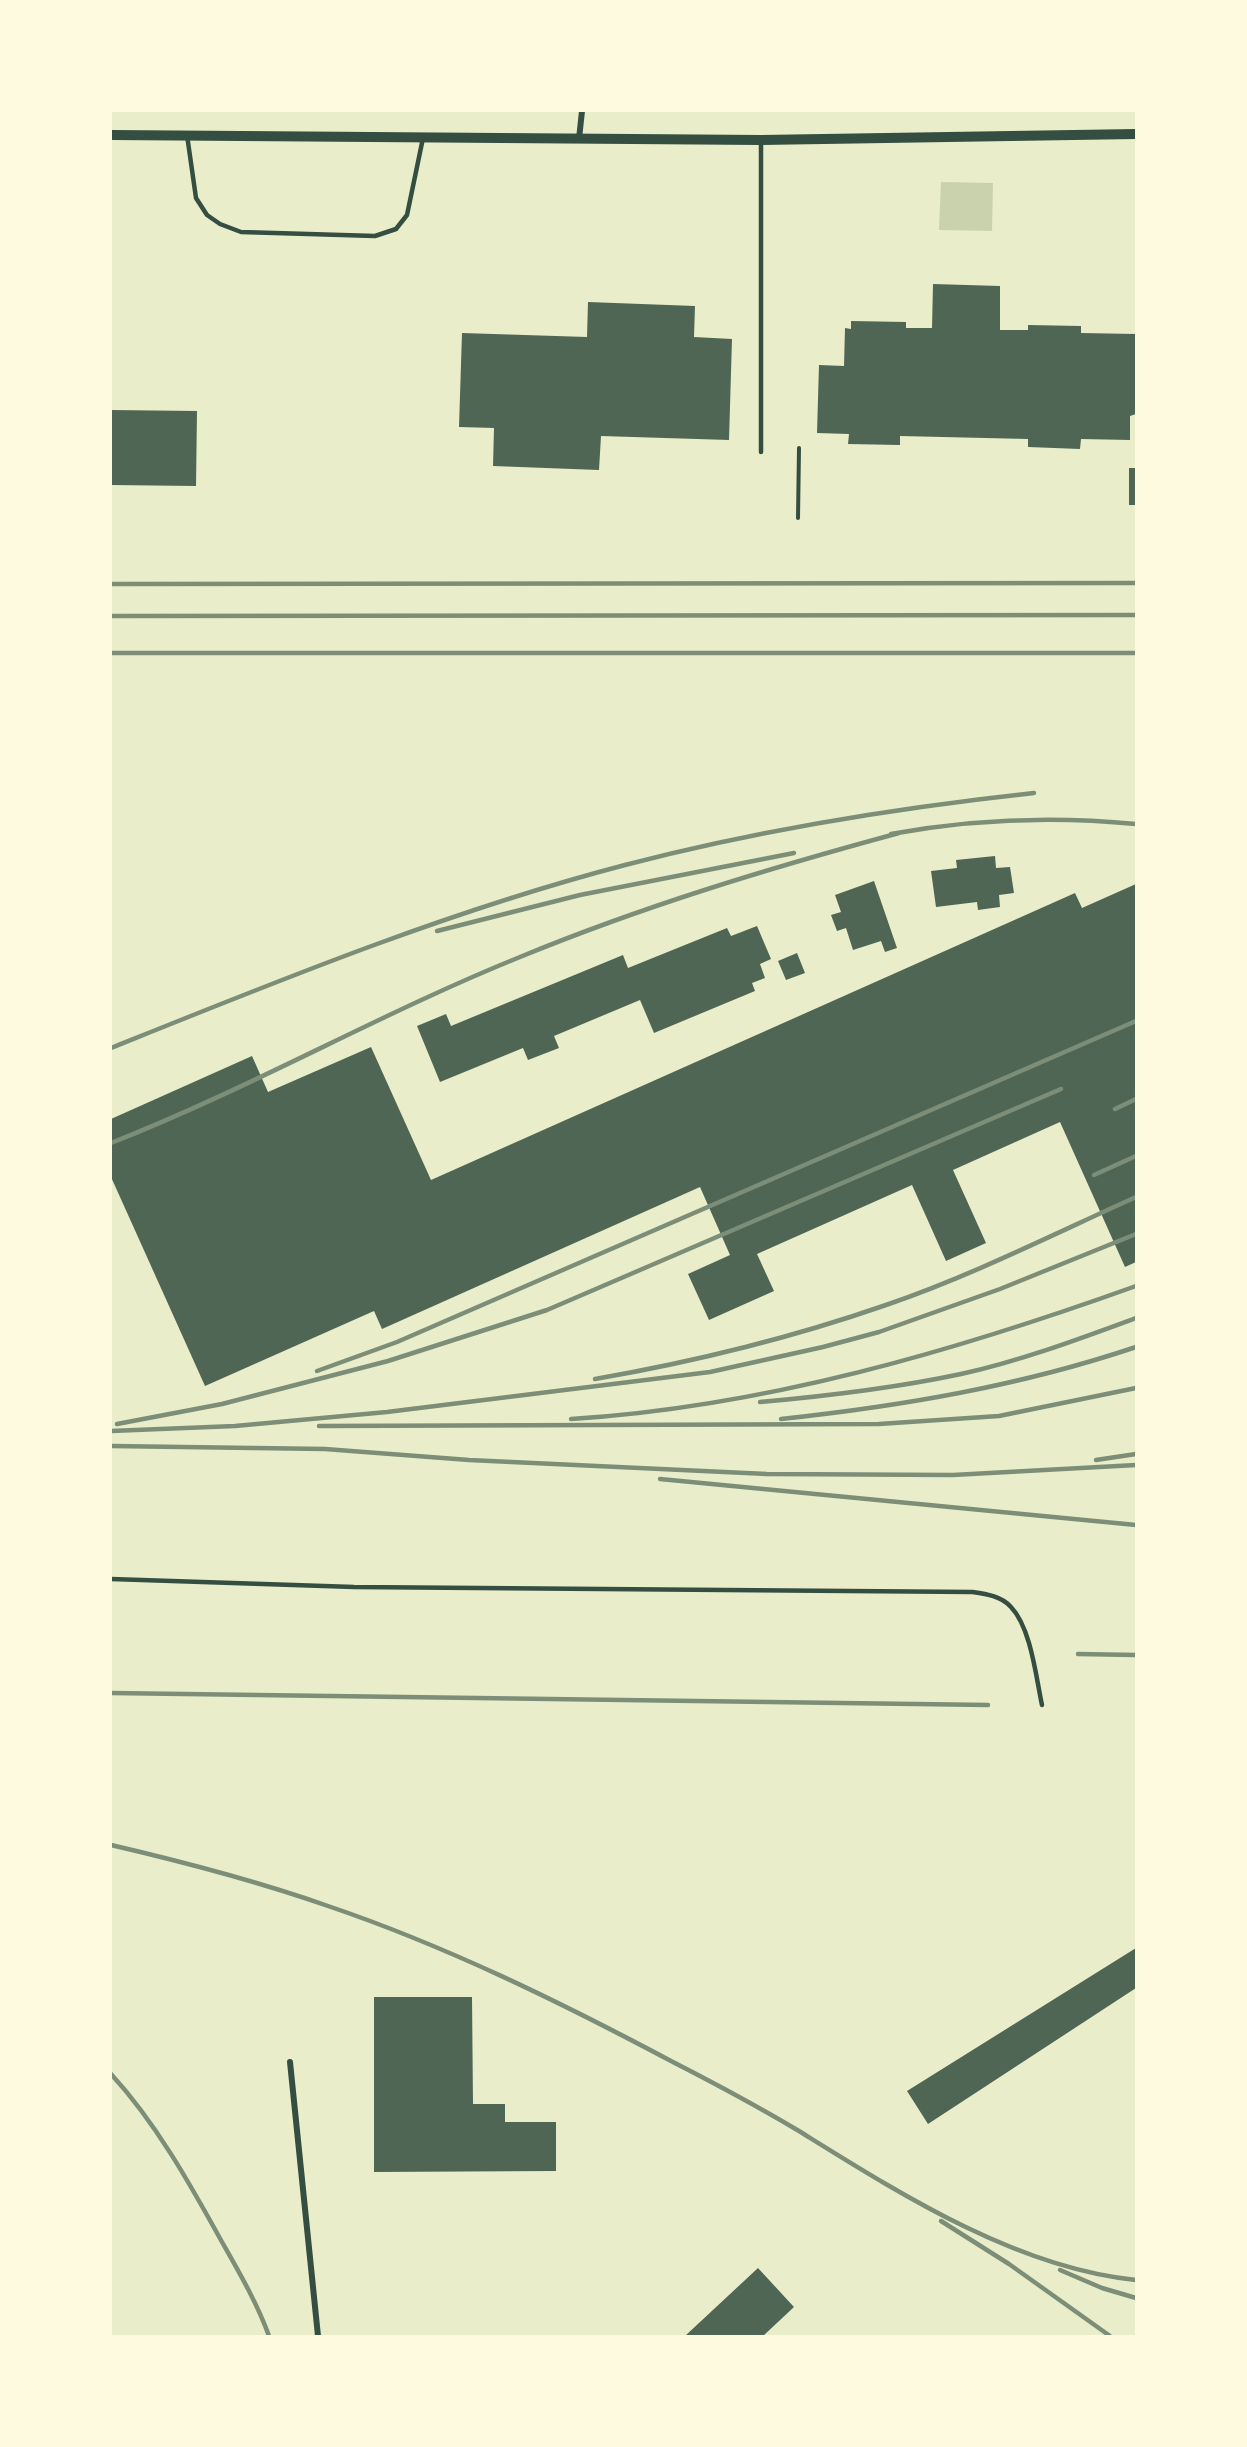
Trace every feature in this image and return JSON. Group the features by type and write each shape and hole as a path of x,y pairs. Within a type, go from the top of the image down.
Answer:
{"street":[{"path":"579,139 582,111"},
{"path":"111,135 761,140 1136,134"},
{"path":"290,2062 318,2336"}],"lane":[{"path":"187,134 196,198 207,215 220,224 241,232 375,236 396,229 407,215 423,138"},
{"path":"761,140 761,452"},
{"path":"111,1580 354,1587 972,1592 993,1596 1011,1606 1022,1625 1033,1660 1042,1705"}],"path":[{"path":"798,518 799,448"}],"green space":[{"path":"941,182 993,183 992,231 939,230"}],"building":[{"path":"933,284 1000,286 1000,330 1028,330 1028,325 1081,326 1081,333 1136,334 1136,414 1130,416 1130,440 1081,439 1080,449 1028,447 1028,439 900,436 900,445 848,444 849,434 817,433 819,365 844,366 845,328 851,329 851,321 906,322 906,328 932,328"},
{"path":"588,302 695,306 694,337 732,339 729,440 601,436 599,470 493,466 494,428 459,427 462,333 587,337"},
{"path":"111,410 197,411 196,486 111,485"},
{"path":"1129,468 1136,468 1136,505 1129,505"},
{"path":"995,856 996,868 1010,867 1014,893 999,895 1000,907 978,910 977,902 936,907 931,871 957,868 956,860"},
{"path":"874,881 897,948 885,952 881,941 853,950 846,928 837,931 831,915 841,912 835,895"},
{"path":"1136,884 1136,1262 1125,1267 1060,1122 953,1170 986,1243 946,1261 912,1185 757,1254 774,1291 709,1320 688,1274 730,1255 700,1187 382,1329 374,1311 205,1386 111,1177 111,1119 252,1056 268,1092 371,1047 431,1180 1075,893 1082,908"},
{"path":"757,926 771,959 760,964 765,978 752,983 755,991 654,1033 640,1000 554,1036 559,1048 528,1060 523,1048 440,1082 417,1026 446,1014 451,1026 623,955 628,968 727,928 731,936"},
{"path":"797,953 805,973 786,980 778,961"},
{"path":"1136,1948 1136,1988 928,2124 907,2091"},
{"path":"374,1997 472,1997 473,2104 505,2104 505,2122 556,2122 556,2171 374,2172"},
{"path":"758,2268 794,2307 763,2336 685,2336"}],"railway":[{"path":"111,584 1136,583"},
{"path":"111,616 1136,615"},
{"path":"111,653 1136,653"},
{"path":"111,1048 365,948 559,883 675,852 777,831 931,806 1034,793"},
{"path":"891,834 952,825 1013,820 1075,820 1136,824"},
{"path":"111,1143 214,1099 468,979 567,938 708,889 899,833"},
{"path":"437,931 580,895 794,853"},
{"path":"317,1371 397,1342 1136,1021"},
{"path":"117,1424 222,1404 388,1361 547,1310 1061,1089"},
{"path":"1115,1109 1136,1099"},
{"path":"1094,1175 1136,1156"},
{"path":"595,1379 742,1348 886,1305 981,1268 1136,1197"},
{"path":"111,1431 235,1426 387,1412 710,1372 879,1332 1000,1289 1136,1234"},
{"path":"571,1419 643,1413 787,1389 999,1333 1136,1286"},
{"path":"760,1402 861,1391 961,1374 1071,1342 1136,1318"},
{"path":"781,1419 871,1408 960,1393 1049,1373 1136,1347"},
{"path":"319,1426 879,1424 999,1416 1136,1388"},
{"path":"111,1446 325,1449 469,1460 767,1474 953,1475 1136,1465"},
{"path":"1096,1460 1136,1454"},
{"path":"660,1479 1136,1525"},
{"path":"1078,1654 1136,1655"},
{"path":"111,1693 988,1705"},
{"path":"111,1845 274,1888 372,1922 459,1957 587,2018 719,2086 877,2179 960,2224 1003,2244 1047,2260 1091,2273 1136,2280"},
{"path":"111,2074 143,2113 185,2176 247,2288 269,2336"},
{"path":"941,2221 1009,2264 1110,2336"},
{"path":"1060,2270 1102,2288 1136,2298"}]}
